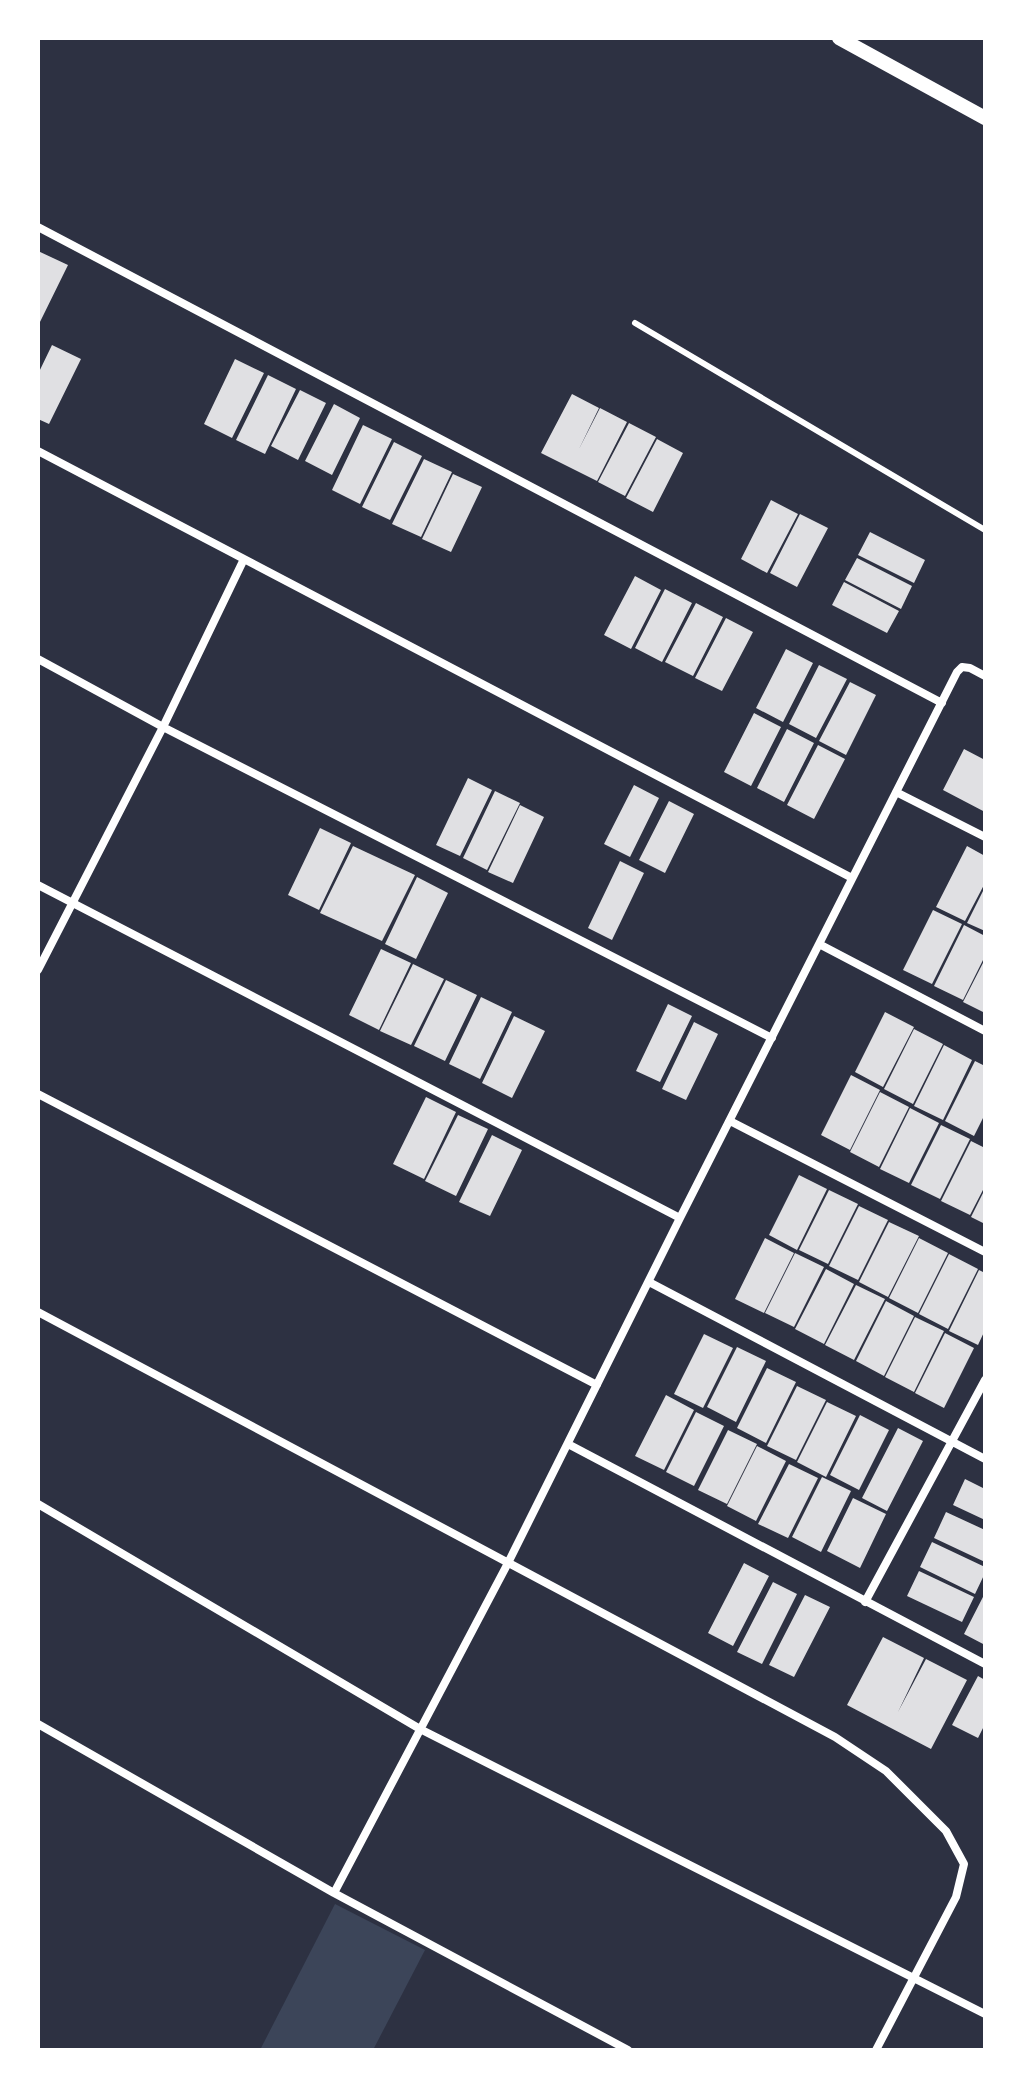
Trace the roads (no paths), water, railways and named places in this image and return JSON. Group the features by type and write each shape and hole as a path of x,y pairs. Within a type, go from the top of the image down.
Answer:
{"street":[{"path":"839,38 985,118"},
{"path":"38,227 942,703"},
{"path":"38,451 852,878"},
{"path":"38,970 163,727 244,559"},
{"path":"38,659 163,727 772,1038"},
{"path":"334,1893 508,1563 957,672 962,667 970,668 985,676"},
{"path":"896,792 985,837"},
{"path":"38,885 680,1218"},
{"path":"819,944 985,1031"},
{"path":"38,1094 597,1385"},
{"path":"730,1121 985,1252"},
{"path":"649,1282 985,1459"},
{"path":"38,1312 835,1737 886,1771 946,1831 964,1864 956,1897 876,2050"},
{"path":"865,1602 985,1380"},
{"path":"568,1444 985,1664"},
{"path":"38,1504 420,1729 985,2014"},
{"path":"38,1724 334,1893 628,2050"}],"lane":[{"path":"635,323 985,530"}]}
